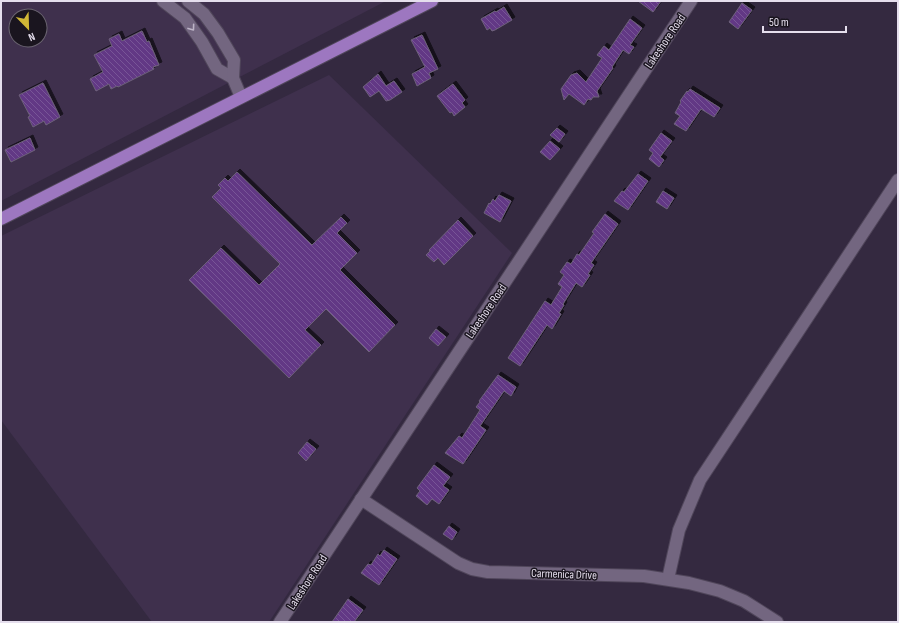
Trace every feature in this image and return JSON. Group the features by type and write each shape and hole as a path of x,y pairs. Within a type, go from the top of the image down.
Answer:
{"main road":[{"path":"1,219 432,1"}],"street":[{"path":"163,1 185,18 202,42 217,69 233,78"},
{"path":"188,1 204,14 218,33 234,60 233,78 241,97"},
{"name":"Lakeshore Road","path":"280,622 691,1"},
{"path":"668,579 679,530 700,480 898,180"},
{"name":"Carmenica Drive","path":"362,499 458,563 472,569 488,572 644,576 689,582 720,591 744,601 777,622"}],"shaded area":[{"path":"1,1 386,1 1,201"},
{"path":"329,75 512,253 269,622 152,622 1,420 1,236"}],"building":[{"path":"638,1 661,1 653,12"},
{"path":"742,3 752,10 738,29 729,22"},
{"path":"504,7 512,20 495,30 492,31 490,28 487,30 481,19"},
{"path":"630,19 642,28 630,45 634,47 629,54 623,50 597,91 599,97 593,97 591,100 588,99 584,105 569,94 564,100 561,89 571,75 577,73 586,82 602,58 597,55 604,46 609,50"},
{"path":"142,31 147,42 149,41 159,65 118,87 117,86 111,89 109,84 96,91 90,79 103,72 94,55 112,46 109,39 119,34 122,41"},
{"path":"422,35 438,69 429,73 431,78 417,86 412,74 425,67 411,40"},
{"path":"378,74 386,86 394,81 402,92 386,101 379,91 370,97 363,87"},
{"path":"43,83 60,117 46,125 44,121 33,127 28,117 30,116 19,95"},
{"path":"453,84 465,100 462,103 465,107 454,116 437,96"},
{"path":"690,89 720,108 714,117 701,109 686,131 674,124 680,116 675,113 681,102 680,101"},
{"path":"557,128 565,134 559,142 550,135"},
{"path":"661,133 672,141 660,157 664,160 659,167 649,159 653,153 649,150"},
{"path":"30,138 35,150 11,162 5,150"},
{"path":"550,141 560,149 550,160 540,152"},
{"path":"237,172 312,245 341,217 347,223 337,233 357,253 340,270 395,325 369,352 326,309 305,330 321,345 289,378 189,280 221,248 259,285 280,264 212,197 221,188 218,185 225,178 228,181"},
{"path":"638,174 648,181 628,210 614,201 622,191 624,192"},
{"path":"663,191 674,198 667,209 656,202"},
{"path":"499,195 511,201 500,222 484,213 489,203 490,204 493,199 495,201"},
{"path":"605,214 618,224 591,263 594,265 588,274 590,275 582,287 576,283 563,304 564,305 559,313 561,314 552,329 547,325 520,366 508,358 545,301 551,305 562,287 558,284 564,275 560,272 567,262 571,264 577,254 579,255 594,233 592,232"},
{"path":"458,220 473,236 444,265 438,258 434,262 426,255"},
{"path":"436,329 446,337 438,346 429,338"},
{"path":"498,375 516,387 511,396 504,391 480,426 486,430 463,464 445,453 459,436 462,438 480,410 476,407 480,402 479,401"},
{"path":"307,442 316,449 306,461 298,453"},
{"path":"434,465 450,477 443,486 449,490 439,504 432,499 427,505 416,496 420,491 417,488"},
{"path":"449,526 457,532 452,540 443,534"},
{"path":"384,550 397,559 379,585 361,573 368,564 371,565 378,554 380,556"},
{"path":"348,599 363,610 354,622 332,622"}]}
